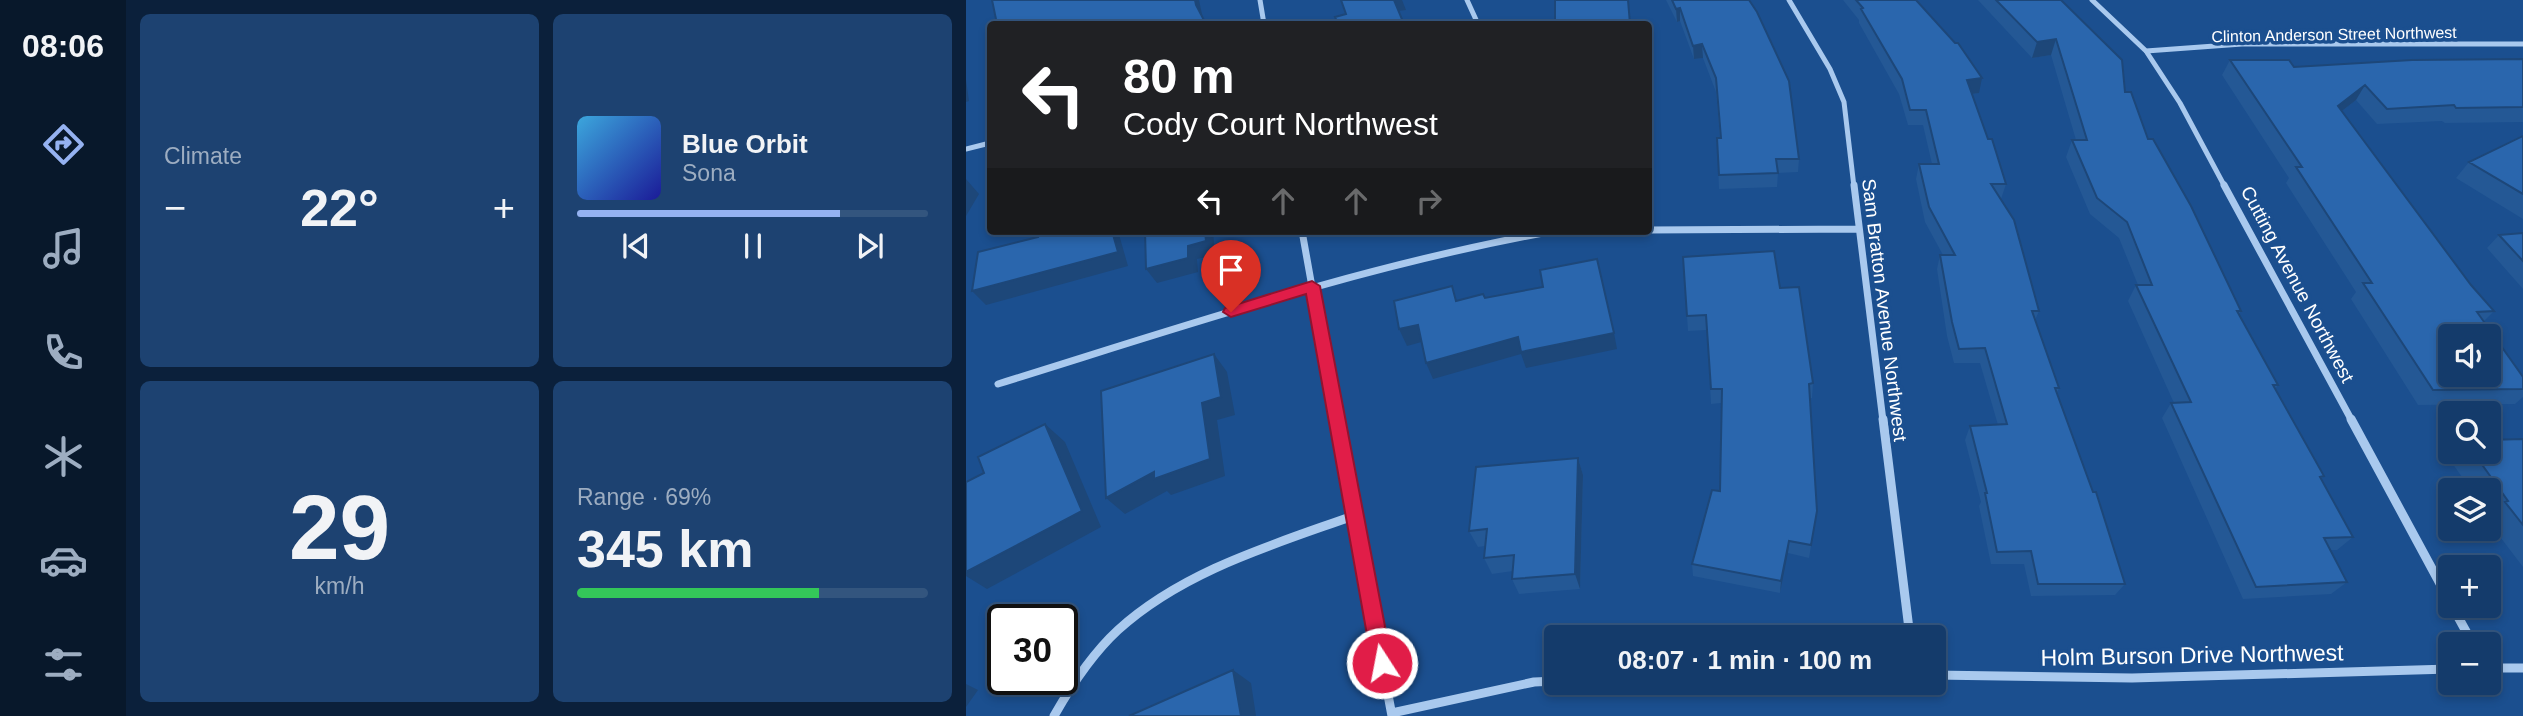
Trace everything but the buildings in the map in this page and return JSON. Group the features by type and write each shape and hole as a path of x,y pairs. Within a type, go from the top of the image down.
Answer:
{"street":[{"path":"1260,0 1264,21"},
{"path":"1467,0 1477,21"},
{"name":"Sam Bratton Avenue Northwest","path":"1788,0 1830,69 1844,102 1908,625"},
{"name":"Cutting Avenue Northwest","path":"2092,0 2146,51 2180,103 2438,580"},
{"name":"Clinton Anderson Street Northwest","path":"2146,51 2242,44 2523,44"},
{"path":"966,149 987,144"},
{"path":"1652,230 1859,229"},
{"path":"1303,235 1392,714 1544,682"},
{"path":"998,384 1312,286 1464,247 1532,235"},
{"path":"1054,716 1065,696 1118,631 1176,588 1236,559 1353,516"},
{"path":"2501,668 2523,668"},
{"name":"Holm Burson Drive Northwest","path":"1946,675 2132,678 2438,669"}],"route":[{"path":"1231,312 1312,286 1382,663"}]}
